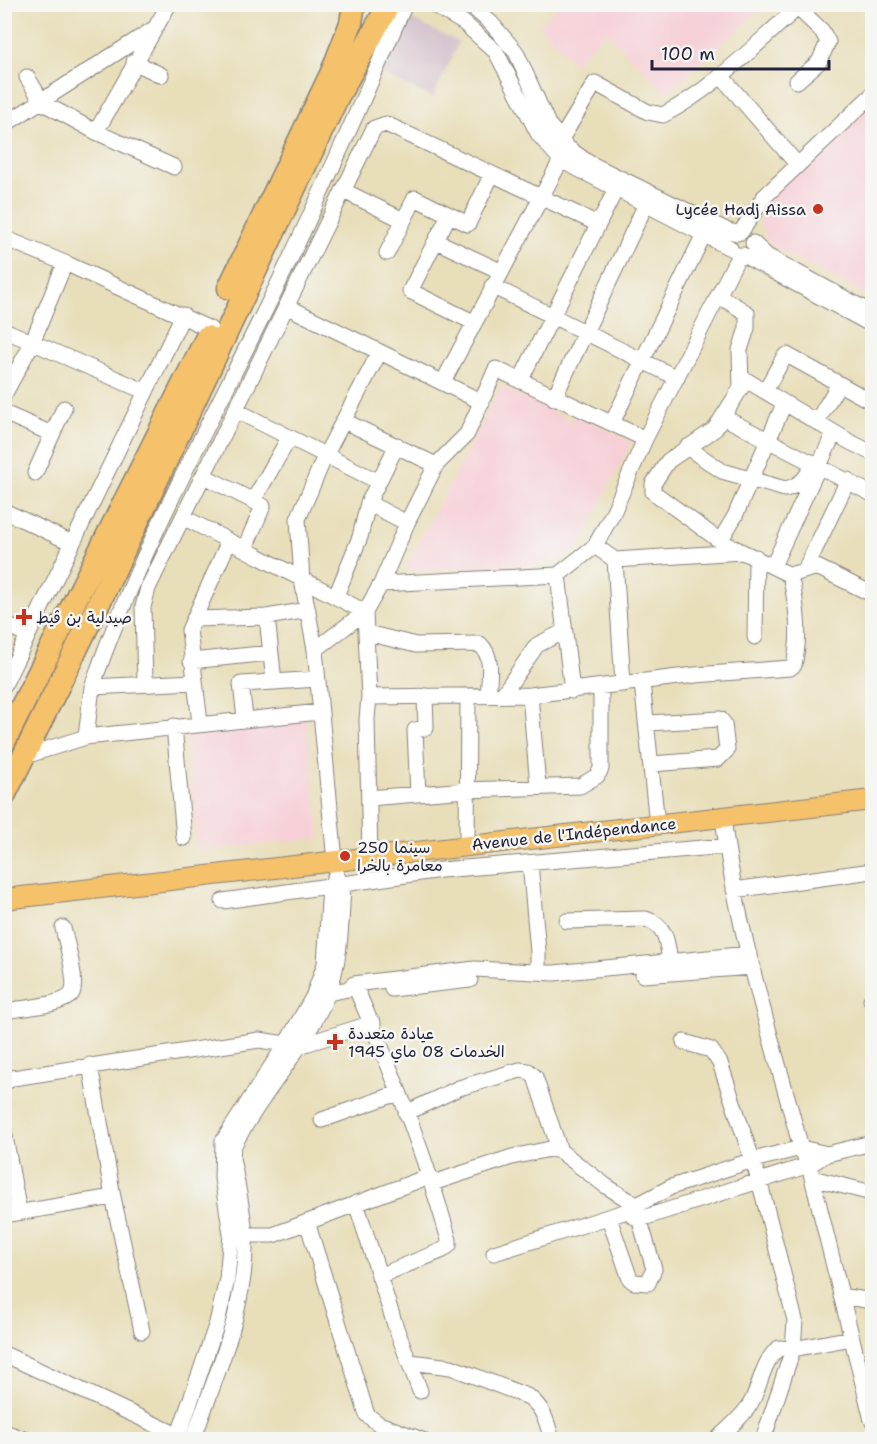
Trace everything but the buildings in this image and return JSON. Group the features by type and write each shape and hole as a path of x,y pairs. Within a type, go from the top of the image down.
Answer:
{"highway":[{"path":"4,796 98,605 327,119 365,42 389,4"},
{"path":"4,742 210,329 259,220 332,72 351,11"}],"main road":[{"name":"Avenue de l'Indépendance","path":"4,899 336,877 370,857 873,800"},
{"path":"4,889 24,896"}],"street":[{"path":"96,132 169,4"},
{"path":"86,737 92,687 108,639 161,517 279,281 405,4"},
{"path":"432,4 464,23 496,52 539,135 561,160 704,234 741,244 767,256 873,313"},
{"path":"469,4 499,31 516,52 548,124 560,141 589,163 728,231 741,244 873,325"},
{"path":"443,382 561,160 560,141 595,83 648,112 663,115 696,96 722,77 800,6 822,31 828,42 819,62 797,81"},
{"path":"4,125 43,103 157,27"},
{"path":"134,62 161,75"},
{"path":"27,77 43,103 96,132 174,167"},
{"path":"722,77 797,164"},
{"path":"381,584 558,575 595,546 613,513 645,439 719,296 756,206 797,164 873,95"},
{"path":"145,684 143,608 148,588 185,518 374,128 386,124 598,224"},
{"path":"387,253 415,198 468,224 492,174"},
{"path":"520,381 616,189"},
{"path":"344,190 403,220"},
{"path":"554,398 646,204"},
{"path":"449,215 410,291 473,322"},
{"path":"612,423 704,234"},
{"path":"4,238 183,315 210,329"},
{"path":"436,241 500,271"},
{"path":"6,389 32,343 65,263"},
{"path":"492,286 677,378"},
{"path":"719,296 747,313 747,328 740,350 741,388 715,429 675,455 658,474 652,484 653,492 720,541 790,575 817,567 830,571 873,594"},
{"path":"288,307 482,402"},
{"path":"4,686 144,391 183,315"},
{"path":"4,330 144,391"},
{"path":"293,1044 314,1023 328,993 336,877 315,650 302,580 298,519 325,456 379,352"},
{"path":"765,390 787,356 873,402"},
{"path":"315,650 365,612 381,584 407,523 436,465 467,434 496,369 645,439"},
{"path":"741,377 834,433 873,453"},
{"path":"817,421 839,384"},
{"path":"720,541 752,479 784,404"},
{"path":"35,473 64,408"},
{"path":"237,411 379,482"},
{"path":"4,413 52,434"},
{"path":"723,417 873,494"},
{"path":"344,421 436,465"},
{"path":"687,447 722,471 785,489 795,487 810,472 834,433"},
{"path":"253,501 289,438"},
{"path":"336,596 360,537 368,503 397,445"},
{"path":"773,566 816,464"},
{"path":"204,476 263,506 245,548"},
{"path":"805,570 848,480"},
{"path":"368,503 407,523"},
{"path":"4,511 72,543"},
{"path":"185,518 365,612"},
{"path":"200,723 189,630 229,541"},
{"path":"595,546 615,560 750,555"},
{"path":"750,555 755,637"},
{"path":"615,560 623,684"},
{"path":"558,575 563,632 572,691"},
{"path":"369,697 531,695 695,675 771,671 794,666 797,608 790,575"},
{"path":"195,619 267,617 308,610"},
{"path":"365,612 369,697 370,857"},
{"path":"267,617 274,681"},
{"path":"4,624 28,635"},
{"path":"495,694 537,645 563,632"},
{"path":"367,633 416,645 480,644 486,650 495,694"},
{"path":"191,661 270,653"},
{"path":"239,657 244,718"},
{"path":"241,684 317,680"},
{"path":"92,687 194,682"},
{"path":"642,683 657,824"},
{"path":"369,798 466,790 580,786 597,776 601,769 601,688"},
{"path":"531,695 538,786"},
{"path":"418,794 415,730 426,728 425,696"},
{"path":"467,846 468,696"},
{"path":"22,757 86,737 244,718 319,712"},
{"path":"648,723 720,719 724,724 727,750 718,759 652,764"},
{"path":"174,726 184,838"},
{"path":"723,817 734,890 751,961 801,1148 810,1172 852,1338 868,1381 873,1420"},
{"path":"223,901 336,877 726,846"},
{"path":"530,863 538,951 537,972"},
{"path":"734,890 873,871"},
{"path":"567,921 646,919 658,923 666,935 670,962"},
{"path":"4,1011 52,1004 70,996 73,991 71,965 63,928"},
{"path":"328,993 475,969 537,972 670,962 751,961"},
{"path":"353,988 478,979 556,982 751,961"},
{"path":"184,1438 222,1362 234,1323 238,1235 233,1147 293,1044 313,996 330,966"},
{"path":"353,988 373,1023 431,1179 449,1245 443,1250 379,1276"},
{"path":"4,1083 13,1078 90,1065 259,1040 293,1044 373,1023"},
{"path":"684,1042 711,1050 720,1063 759,1180 795,1320 794,1349 764,1440"},
{"path":"90,1065 113,1197 142,1331"},
{"path":"406,1113 459,1088 520,1070 528,1071 535,1077 560,1151 606,1186 633,1212 654,1269 648,1282 639,1283 630,1279 609,1218"},
{"path":"322,1120 398,1093"},
{"path":"4,1131 12,1214 113,1197"},
{"path":"633,1212 671,1187 753,1160 801,1148 827,1154 873,1143"},
{"path":"238,1235 273,1235 356,1203 431,1179 534,1151 560,1151"},
{"path":"810,1172 827,1154"},
{"path":"494,1253 609,1218 759,1180 810,1172 873,1194"},
{"path":"356,1203 420,1391"},
{"path":"308,1222 366,1415 379,1424 422,1440"},
{"path":"184,1438 223,1302 238,1235"},
{"path":"841,1296 873,1301"},
{"path":"716,1440 750,1406 772,1353 779,1348 794,1349 852,1338"},
{"path":"207,1352 222,1362"},
{"path":"4,1354 184,1438"},
{"path":"410,1362 451,1367 529,1397 540,1406 552,1440"},
{"path":"4,1432 27,1440"}],"shaded area":[{"path":"561,4 765,5 667,93 606,32 574,64 539,25"},
{"path":"406,17 459,42 433,98 380,73"},
{"name":"Lycée Hadj Aissa","path":"872,100 872,298 771,245 759,224 768,194"},
{"path":"501,386 571,421 576,413 631,442 582,541 566,558 530,567 405,570"},
{"path":"306,718 320,838 197,851 185,731"}],"place":[{"name":"Lycée Hadj Aissa","path":"818,209"},
{"name":"صيدلية بن ڤيط","path":"24,617"},
{"name":"سينما 250 معامرة بالخرا","path":"345,856"},
{"name":"عيادة متعددة الخدمات 08 ماي 1945","path":"335,1042"}]}
